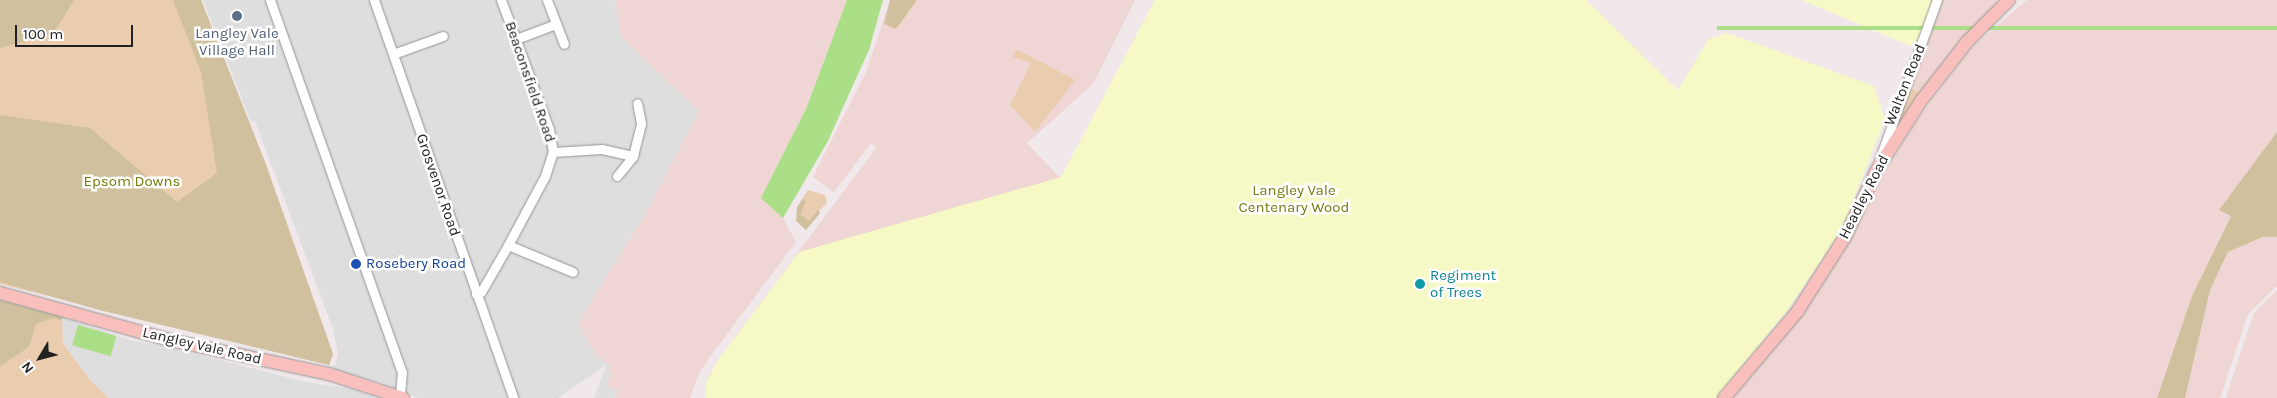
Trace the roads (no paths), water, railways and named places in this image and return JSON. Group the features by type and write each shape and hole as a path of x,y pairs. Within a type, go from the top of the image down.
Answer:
{"street":[{"path":"270,0 402,372 401,397"},
{"name":"Grosvenor Road","path":"374,0 513,398"},
{"name":"Beaconsfield Road","path":"476,294 481,292 545,176 553,152 549,129 501,0"},
{"path":"547,0 564,44"},
{"name":"Walton Road","path":"1876,170 1879,152 1937,0"},
{"name":"Headley Road","path":"1724,398 1798,312 1845,237 1876,170 1940,76 1992,15 2009,0"},
{"path":"516,39 556,24"},
{"path":"393,54 443,36"},
{"path":"617,176 633,156 641,122 637,104"},
{"path":"553,152 602,149 633,156"},
{"path":"508,244 573,272"},
{"name":"Langley Vale Road","path":"0,293 170,340 329,374 401,397"}],"place":[{"name":"Langley Vale Village Hall","path":"237,16"},
{"name":"Rosebery Road","path":"356,264"},
{"name":"Regiment of Trees","path":"1420,284"}],"park label":[{"name":"Epsom Downs","path":"132,182"},
{"name":"Langley Vale Centenary Wood","path":"1294,198"}]}
